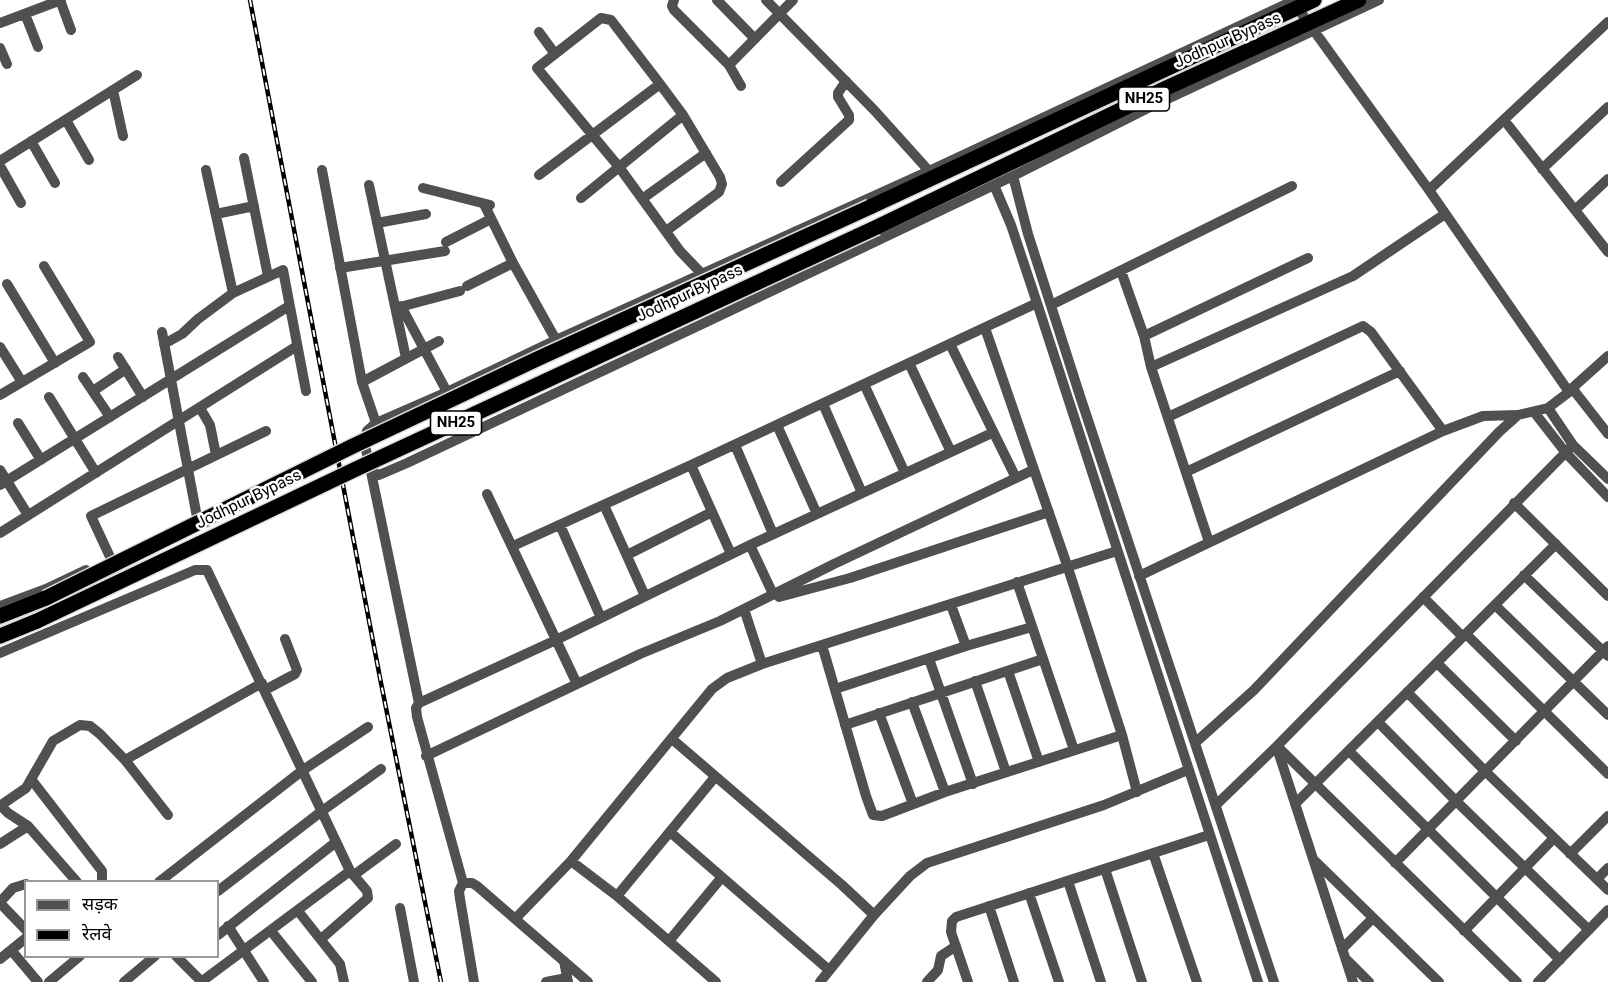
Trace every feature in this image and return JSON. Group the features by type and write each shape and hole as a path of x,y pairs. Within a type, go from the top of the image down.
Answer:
{"highway":[{"path":"0,616 46,598 351,447 537,359 870,207 1294,2 1314,0"},
{"name":"Jodhpur Bypass","path":"0,636 877,227 1164,89 1312,27 1359,0"}],"street":[{"path":"0,24 60,0 71,30"},
{"path":"674,0 672,6 674,10 729,65 741,86"},
{"path":"717,0 755,39"},
{"path":"766,0 846,81 929,171"},
{"path":"729,65 794,0"},
{"path":"371,471 379,475 406,463 1013,176 1312,27 1380,0"},
{"path":"0,606 46,589 111,559 365,436 376,423 1294,2 1570,390 1608,434"},
{"path":"25,14 38,47"},
{"path":"666,231 721,189 720,177 683,116 611,20 606,18 597,20 537,68 619,167 680,251 702,274"},
{"path":"1431,193 1608,22"},
{"path":"1431,193 1508,125 1608,29"},
{"path":"539,32 555,54"},
{"path":"0,48 7,64"},
{"path":"0,161 137,75"},
{"path":"781,182 849,120 849,115 838,97 846,81"},
{"path":"539,175 660,84"},
{"path":"113,90 123,136"},
{"path":"1542,169 1608,107"},
{"path":"581,198 683,116"},
{"path":"66,120 89,160"},
{"path":"1508,125 1608,252"},
{"path":"31,141 55,183"},
{"path":"642,199 706,153"},
{"path":"244,158 268,276"},
{"path":"0,166 21,203"},
{"path":"206,170 233,293"},
{"path":"322,170 362,382 376,423"},
{"path":"1013,176 1051,305 1274,982"},
{"path":"1575,210 1608,179"},
{"path":"369,185 385,261 398,307 406,358"},
{"path":"994,185 1011,225 1037,303 1258,982"},
{"path":"1051,305 1292,186"},
{"path":"423,188 488,205 491,219 513,263 556,340"},
{"path":"216,214 254,206"},
{"path":"377,223 426,214"},
{"path":"1151,367 1353,276 1445,214"},
{"path":"340,268 385,261 445,247 491,219"},
{"path":"1144,336 1308,258"},
{"path":"398,307 463,289 513,263"},
{"path":"0,395 90,342 44,266"},
{"path":"197,516 163,338 182,334 233,293 283,270 306,391"},
{"path":"1121,271 1144,336 1151,367 1209,542"},
{"path":"7,284 55,363"},
{"path":"513,546 1037,303"},
{"path":"3,483 289,306"},
{"path":"398,307 447,392"},
{"path":"1168,417 1363,326 1371,332 1443,431"},
{"path":"985,328 1068,568 1122,735 1137,792"},
{"path":"362,382 439,341"},
{"path":"950,344 1016,478"},
{"path":"0,533 297,346"},
{"path":"0,347 22,382"},
{"path":"1139,576 1443,431 1483,416 1518,415 1548,408 1608,356"},
{"path":"118,357 143,397"},
{"path":"909,363 951,452"},
{"path":"93,391 126,369"},
{"path":"1186,472 1400,371"},
{"path":"83,377 110,417"},
{"path":"864,384 904,473"},
{"path":"49,397 96,473"},
{"path":"823,404 862,493"},
{"path":"200,408 210,425 216,455"},
{"path":"1548,408 1569,449 1608,479"},
{"path":"1534,412 1569,449 1608,497"},
{"path":"1196,742 1254,690 1499,432 1518,415"},
{"path":"18,423 41,460"},
{"path":"777,425 817,514"},
{"path":"111,559 91,516 266,431"},
{"path":"474,982 459,891 463,883 426,756 417,717 416,708 419,703 556,640 772,534 993,433"},
{"path":"365,436 364,446 419,703"},
{"path":"735,445 772,534"},
{"path":"1216,805 1569,449"},
{"path":"691,465 731,554"},
{"path":"0,470 3,483 28,515"},
{"path":"426,756 577,684 744,609 1033,470"},
{"path":"487,494 577,684"},
{"path":"1514,503 1608,596"},
{"path":"604,505 645,596"},
{"path":"627,555 712,512"},
{"path":"758,602 850,578 1049,512"},
{"path":"560,525 601,618"},
{"path":"1295,804 1556,544"},
{"path":"750,545 773,594"},
{"path":"515,919 571,861 712,689 727,678 762,663 1117,551"},
{"path":"0,653 201,569 207,570 336,842 352,873 367,891 368,898 321,939"},
{"path":"1395,863 1606,651 1524,575"},
{"path":"1017,582 1074,750"},
{"path":"1423,597 1608,774"},
{"path":"951,605 966,646"},
{"path":"1495,605 1608,715"},
{"path":"744,609 762,663"},
{"path":"835,689 1032,627"},
{"path":"125,760 264,687 295,674 297,670 285,639"},
{"path":"822,645 873,815 882,816 945,792 1122,735"},
{"path":"929,659 973,784"},
{"path":"845,725 1043,659"},
{"path":"1437,663 1516,741"},
{"path":"1008,671 1039,762"},
{"path":"975,681 1006,772"},
{"path":"1407,692 1608,890"},
{"path":"912,702 945,792"},
{"path":"879,713 913,804"},
{"path":"1378,722 1589,930"},
{"path":"75,880 28,826 0,805 26,788 53,741 80,725 90,726 125,760 168,815"},
{"path":"162,880 303,770 369,727"},
{"path":"672,739 874,915"},
{"path":"1277,746 1517,982"},
{"path":"1277,746 1353,982"},
{"path":"1349,751 1560,960"},
{"path":"219,890 381,769"},
{"path":"820,982 874,915 910,876 927,863 1104,805 1188,770"},
{"path":"617,896 716,777"},
{"path":"31,779 102,871 102,880"},
{"path":"1570,854 1608,816"},
{"path":"0,844 28,826"},
{"path":"670,832 829,970"},
{"path":"968,982 951,932 952,921 957,917 1209,835"},
{"path":"1464,930 1554,838"},
{"path":"219,933 336,842"},
{"path":"183,958 202,982 298,911 396,844"},
{"path":"1153,853 1197,982"},
{"path":"1313,859 1439,982"},
{"path":"571,861 617,896 716,982"},
{"path":"1596,879 1608,867"},
{"path":"1105,869 1142,982"},
{"path":"669,941 722,877"},
{"path":"1068,881 1101,982"},
{"path":"463,883 477,886 588,982"},
{"path":"24,885 13,888 0,903 24,928"},
{"path":"1029,893 1059,982"},
{"path":"989,906 1014,982"},
{"path":"400,908 414,982"},
{"path":"1538,982 1608,910"},
{"path":"298,911 340,964 344,982"},
{"path":"1344,953 1373,918"},
{"path":"228,926 264,982"},
{"path":"271,931 312,982"},
{"path":"0,959 24,940"},
{"path":"927,982 938,970 941,956 956,946"},
{"path":"11,950 38,982"},
{"path":"1344,953 1369,982"},
{"path":"49,982 79,958"},
{"path":"124,982 154,958"},
{"path":"546,982 568,980 563,961"}],"railway":[{"path":"250,0 381,683 441,982"}]}
